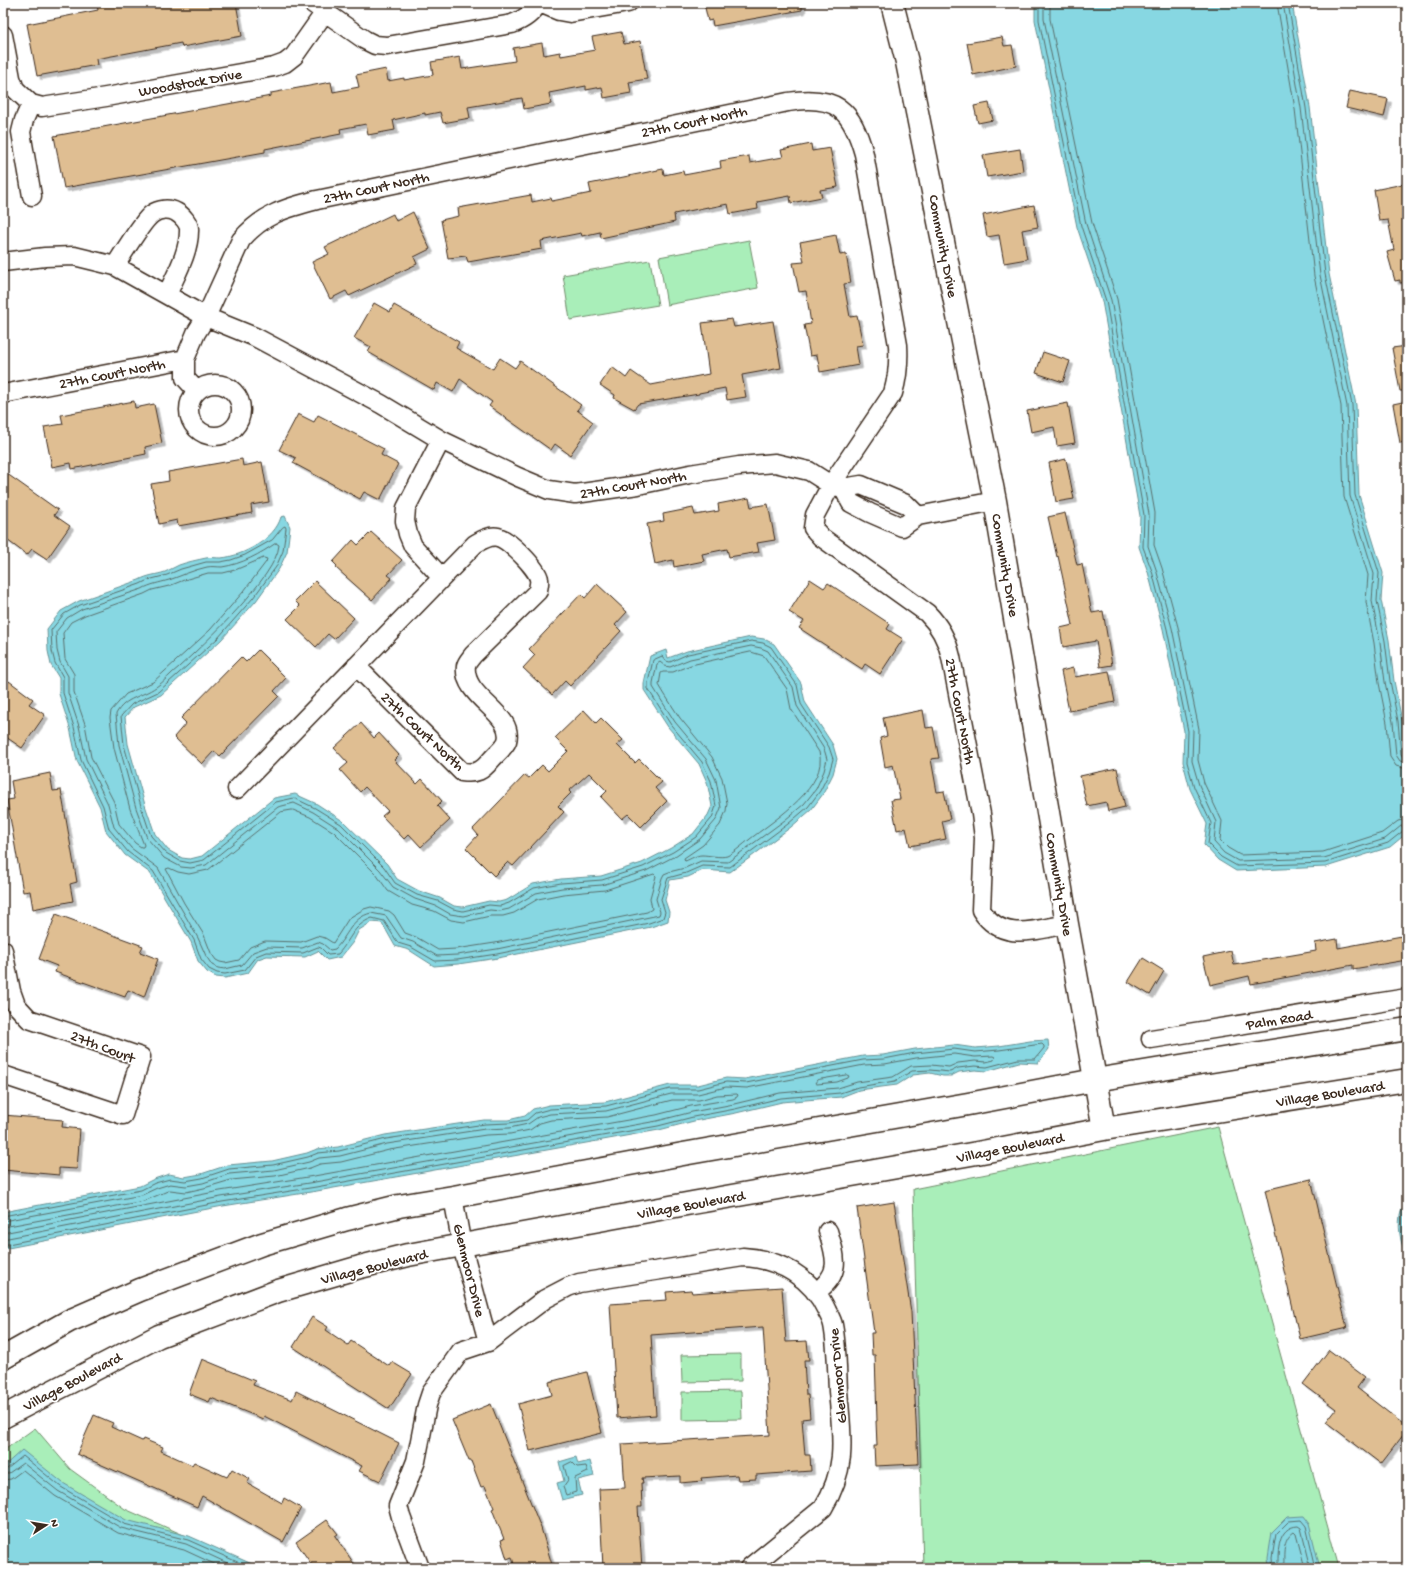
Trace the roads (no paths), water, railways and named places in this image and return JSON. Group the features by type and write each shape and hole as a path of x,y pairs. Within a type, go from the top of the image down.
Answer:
{"street":[{"name":"Woodstock Drive","path":"31,104 42,107 274,67 285,63 294,56 318,7 365,40 375,45 387,46 512,24 523,20 532,13 539,3 559,11 570,13 628,3"},
{"name":"Community Drive","path":"892,3 907,62 995,501 1066,924 1104,1129"},
{"path":"3,35 11,78 15,89 31,104 24,120 21,132 32,196"},
{"name":"27th Court North","path":"197,391 185,378 188,351 196,333 206,317 242,240 250,230 267,216 284,209 317,200 788,102 804,99 824,100 839,107 851,120 858,134 865,162 898,345 899,362 898,377 893,393 837,487 815,516 813,528 821,537 928,613 940,628 948,644 981,814 984,838 981,910 987,920 1008,931 1020,933 1066,924"},
{"path":"115,266 144,222 152,214 164,209 176,211 185,219 190,230 184,256 167,295"},
{"name":"27th Court North","path":"3,262 74,256 115,266 206,317 255,337 381,404 441,440 518,477 549,490 575,494 638,485 732,467 775,463 809,472 837,487"},
{"name":"27th Court North","path":"3,394 188,351"},
{"path":"441,440 406,508 405,521 413,546 442,578"},
{"path":"837,487 860,485 906,504 918,516 995,501"},
{"name":"27th Court North","path":"237,789 356,666 475,544 486,538 498,537 509,543 533,568 539,579 538,591 473,655 466,665 469,684 503,720 508,731 507,742 484,768 474,773 462,772 356,666"},
{"path":"3,950 5,976"},
{"name":"27th Court","path":"3,1075 123,1115 141,1058 29,1020 16,1005 5,976"},
{"name":"Palm Road","path":"1152,1039 1407,998"},
{"path":"3,1358 70,1321 133,1293 262,1244 399,1206 1095,1080 1407,1029"},
{"name":"Village Boulevard","path":"3,1417 159,1336 271,1293 360,1267 408,1255 684,1204 969,1155 1104,1129 1407,1080"},
{"name":"Glenmoor Drive","path":"453,1197 462,1246 488,1342"},
{"path":"816,1292 826,1286 833,1276 835,1265 834,1251 828,1231"},
{"name":"Glenmoor Drive","path":"420,1568 398,1506 416,1461 426,1405 431,1393 461,1351 488,1342 545,1299 579,1283 742,1257 756,1258 779,1264 799,1276 816,1292 823,1302 833,1324 843,1447 839,1473 830,1497 823,1508 749,1568"}],"water":[{"path":"1035,3 1292,3 1310,107 1329,274 1356,405 1359,495 1383,573 1381,600 1402,721 1407,770 1407,833 1390,847 1326,867 1236,871 1218,860 1204,845 1207,824 1190,789 1183,762 1184,731 1163,629 1148,572 1139,547 1140,516 1102,301 1077,227 1035,20"},
{"path":"285,516 290,527 287,552 279,569 256,601 221,640 161,695 134,707 125,717 128,744 145,805 155,834 168,850 182,858 190,859 202,856 274,798 295,794 317,804 343,821 387,864 397,879 419,891 440,898 454,906 463,907 489,901 499,902 507,900 533,884 561,879 601,876 642,863 671,848 693,834 708,815 712,806 707,782 699,764 668,727 644,690 644,683 650,656 666,650 668,658 687,651 751,637 764,639 774,644 801,683 805,702 833,745 837,759 833,774 823,794 811,810 791,827 730,872 703,870 688,877 670,880 665,900 669,912 668,921 651,927 498,958 434,966 409,950 395,946 382,923 372,922 359,930 353,942 341,957 327,960 318,951 305,957 267,956 258,959 248,973 225,978 216,977 207,972 198,961 191,942 150,873 125,855 106,831 100,807 77,761 70,728 59,694 59,678 51,665 48,651 47,629 61,611 79,601 146,577 165,572 185,563 208,558 230,557 248,550 265,539 278,525 281,517"},
{"path":"1048,1040 1049,1049 1038,1063 1019,1062 987,1071 975,1070 959,1072 951,1076 930,1073 913,1075 897,1085 859,1090 841,1097 782,1102 659,1130 317,1191 223,1206 3,1249 3,1212 140,1186 169,1174 184,1177 201,1174 228,1165 272,1161 307,1153 317,1149 338,1147 385,1135 484,1120 508,1120 525,1116 533,1109 549,1105 605,1102 670,1085 698,1085 726,1078 745,1079 863,1056 883,1055 915,1049 954,1045 975,1048"},
{"path":"1407,1204 1407,1255 1401,1240 1399,1222 1401,1211"},
{"path":"22,1450 63,1483 126,1520 189,1536 261,1568 15,1568 3,1558 3,1467"},
{"path":"576,1457 578,1464 590,1461 594,1476 578,1480 582,1495 562,1500 557,1483 564,1481 559,1462"},
{"path":"1303,1516 1309,1524 1320,1568 1269,1568 1268,1558 1272,1532 1287,1517"}]}
